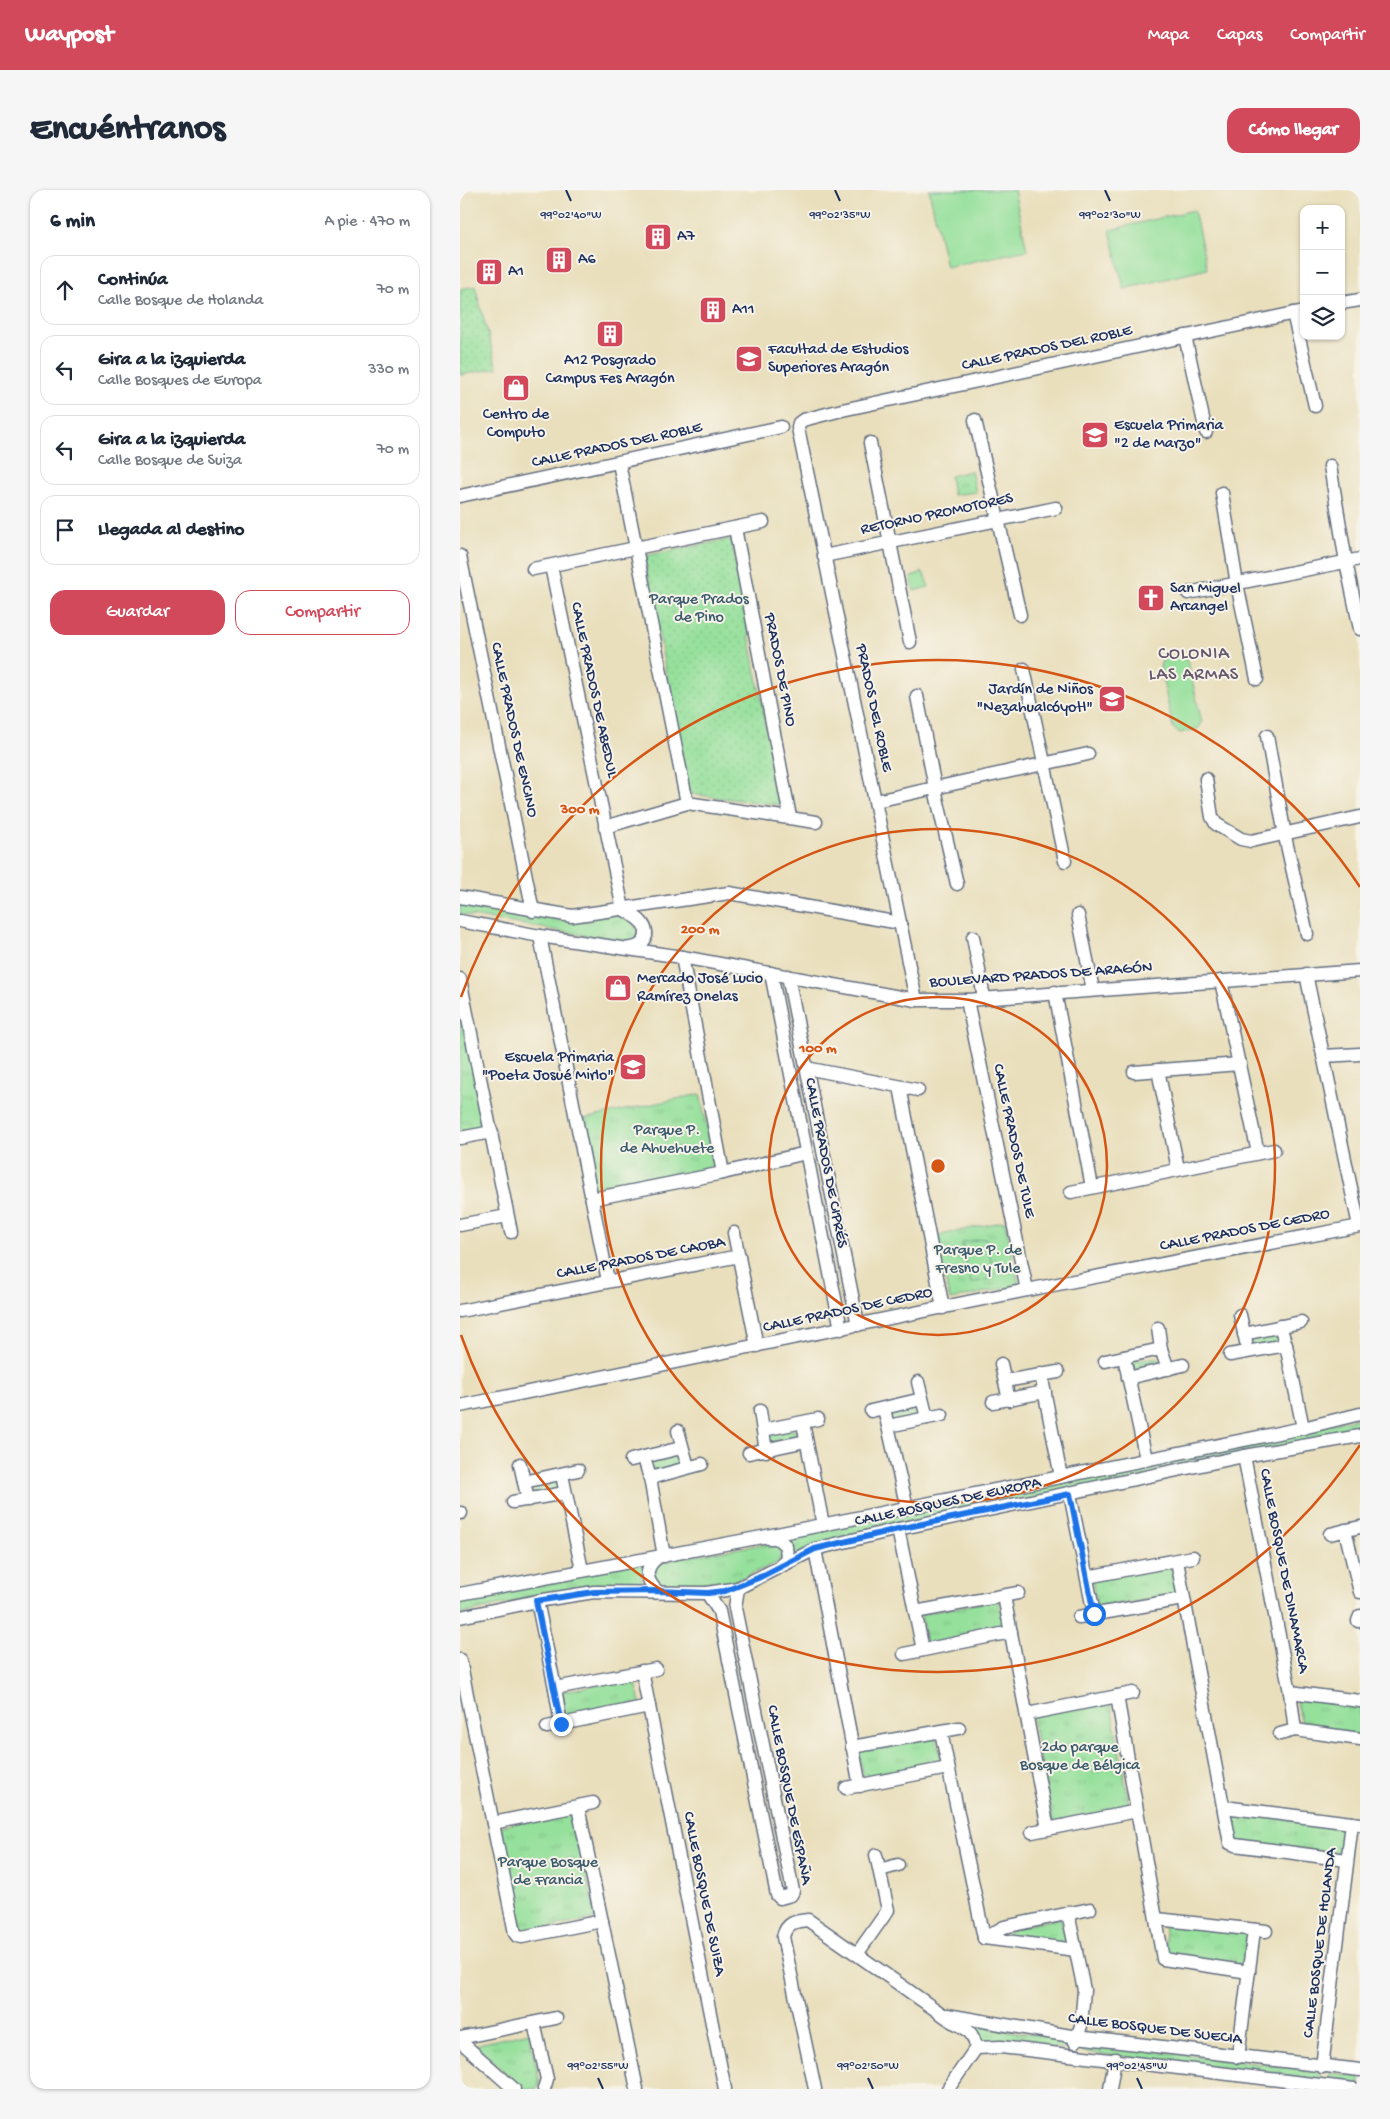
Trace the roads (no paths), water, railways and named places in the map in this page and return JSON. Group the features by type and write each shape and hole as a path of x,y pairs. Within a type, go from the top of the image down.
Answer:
{"street":[{"path":"1345,302 1360,300"},
{"path":"1298,312 1315,406"},
{"name":"CALLE PRADOS DEL ROBLE","path":"798,423 842,410 1298,312"},
{"path":"1185,336 1206,432"},
{"path":"976,420 1020,615"},
{"name":"PRADOS DEL ROBLE","path":"798,423 916,1000"},
{"name":"CALLE PRADOS DEL ROBLE","path":"460,496 781,427"},
{"path":"870,443 910,642"},
{"path":"619,463 687,803"},
{"path":"1330,466 1346,562 1360,629"},
{"path":"1222,493 1237,584 1257,679"},
{"name":"RETORNO PROMOTORES","path":"824,556 889,541 1056,508"},
{"path":"533,569 763,522"},
{"name":"PRADOS DE PINO","path":"735,528 790,818"},
{"name":"CALLE PRADOS DE ENCINO","path":"460,556 533,911"},
{"path":"1188,593 1360,559"},
{"name":"CALLE PRADOS DE ABEDUL","path":"551,566 623,909"},
{"path":"1024,670 1046,764 1065,861"},
{"path":"917,696 935,788 958,884"},
{"path":"1267,736 1284,834 1307,934"},
{"path":"876,802 1088,754"},
{"path":"1206,779 1212,817 1216,824 1241,839 1251,840 1284,834 1360,817"},
{"path":"605,827 687,803 816,822"},
{"path":"460,897 533,911 572,916 729,893 900,923"},
{"path":"623,909 635,916 642,924 646,934 642,944 637,948 628,948"},
{"path":"1078,915 1093,990"},
{"name":"BOULEVARD PRADOS DE ARAGÓN","path":"460,921 540,936 682,957 916,1000 967,1000 1055,992 1360,971"},
{"path":"540,936 608,1281"},
{"path":"973,937 984,998"},
{"path":"682,957 723,1173"},
{"name":"CALLE PRADOS DE CIPRÉS","path":"771,973 841,1329"},
{"path":"1306,974 1360,1226"},
{"name":"CALLE PRADOS DE CIPRÉS","path":"788,976 858,1325"},
{"path":"460,980 463,1009 492,1132 511,1232"},
{"path":"1221,981 1258,1153"},
{"path":"1055,992 1092,1187"},
{"name":"CALLE PRADOS DE TULE","path":"967,1000 1026,1290"},
{"path":"1323,1056 1360,1054"},
{"path":"1134,1072 1240,1064"},
{"path":"806,1068 918,1090"},
{"path":"1158,1070 1178,1170"},
{"path":"900,1087 943,1308"},
{"path":"460,1138 492,1132"},
{"path":"1071,1192 1274,1150"},
{"path":"592,1200 723,1173 806,1153"},
{"path":"460,1225 507,1216"},
{"name":"CALLE PRADOS DE CEDRO","path":"460,1406 1026,1290 1360,1226"},
{"path":"734,1233 739,1256"},
{"name":"CALLE PRADOS DE CAOBA","path":"460,1311 739,1256 757,1346"},
{"path":"1240,1315 1248,1352"},
{"path":"1244,1334 1300,1322"},
{"path":"1280,1326 1286,1345 1303,1428"},
{"path":"1158,1328 1161,1349 1168,1369"},
{"path":"1230,1355 1286,1345"},
{"path":"1105,1361 1161,1349"},
{"path":"1124,1357 1146,1460"},
{"path":"1001,1364 1009,1400"},
{"path":"1128,1378 1184,1365"},
{"path":"1005,1381 1058,1372"},
{"path":"1041,1374 1061,1477"},
{"path":"918,1382 927,1418"},
{"path":"993,1402 1045,1392"},
{"path":"907,1508 888,1426 878,1410 922,1399"},
{"path":"760,1411 766,1451"},
{"name":"CALLE BOSQUES DE EUROPA","path":"460,1594 762,1538 1303,1428 1360,1414"},
{"path":"888,1426 942,1415"},
{"path":"763,1430 818,1419"},
{"path":"802,1423 823,1525"},
{"path":"678,1431 681,1448 688,1467"},
{"name":"CALLE BOSQUES DE EUROPA","path":"460,1617 536,1601 594,1592 657,1591 708,1593 738,1588 815,1549 898,1529 1244,1456 1360,1436"},
{"path":"749,1454 806,1441"},
{"path":"657,1591 650,1584 647,1577 648,1569 661,1556 650,1478 638,1459 681,1448"},
{"name":"CALLE BOSQUE DE DINAMARCA","path":"1244,1456 1290,1692 1295,1730"},
{"path":"520,1464 528,1500"},
{"path":"650,1478 702,1464"},
{"path":"524,1482 578,1470"},
{"path":"562,1475 582,1570"},
{"path":"513,1502 565,1493"},
{"path":"1070,1494 1094,1614"},
{"path":"1330,1534 1360,1526"},
{"path":"898,1529 923,1650"},
{"path":"1345,1530 1360,1592"},
{"path":"762,1538 778,1538 786,1546 787,1558 777,1569"},
{"path":"815,1549 860,1786"},
{"path":"1087,1577 1193,1558"},
{"path":"1177,1561 1231,1844 1346,1860"},
{"name":"CALLE BOSQUE DE ESPAÑA","path":"708,1593 719,1611 777,1895 780,1898 791,1895 793,1891 735,1608 738,1588"},
{"path":"916,1612 1018,1593"},
{"path":"1004,1596 1048,1829"},
{"path":"1079,1617 1183,1599"},
{"path":"536,1601 561,1724"},
{"path":"904,1654 1011,1632"},
{"path":"460,1660 514,1930 517,1936 522,1937 602,1921"},
{"path":"555,1688 656,1669"},
{"name":"CALLE BOSQUE DE SUIZA","path":"642,1672 725,2089"},
{"name":"CALLE BOSQUE DE DINAMARCA","path":"1290,1692 1360,1701"},
{"path":"1027,1714 1133,1693"},
{"path":"1116,1696 1163,1959 1249,1972"},
{"path":"547,1727 649,1706"},
{"path":"852,1747 959,1728"},
{"path":"1280,1734 1295,1730 1360,1739"},
{"path":"941,1732 984,1938"},
{"path":"846,1788 948,1768"},
{"path":"493,1823 592,1803"},
{"path":"578,1807 637,2089"},
{"name":"CALLE BOSQUE DE HOLANDA","path":"1224,1807 1356,1824 1346,1860 1322,2067"},
{"path":"1032,1832 1137,1811"},
{"path":"856,1954 887,1913 876,1855"},
{"path":"880,1870 898,1865"},
{"path":"984,1938 1004,1927 1090,1909"},
{"path":"1068,1913 1084,1990 1082,2016 1072,2055"},
{"path":"1157,1919 1260,1931 1249,1972 1238,2057"},
{"name":"CALLE BOSQUE DE SUECIA","path":"814,2089 783,1937 785,1930 797,1920 808,1920 947,2015 953,2022 967,2028 974,2039 976,2048 1001,2047 1115,2059 1354,2089"},
{"path":"984,1938 1076,1950"},
{"name":"CALLE BOSQUE DE SUECIA","path":"947,2015 1077,2036 1238,2057 1360,2070"},
{"path":"460,2040 556,2018"},
{"path":"534,2023 547,2079 544,2089"},
{"path":"460,2040 514,2089"},
{"path":"948,2089 976,2048"},
{"path":"1110,2089 1115,2059"}],"place":[{"name":"A7","path":"658,237"},
{"name":"A6","path":"559,260"},
{"name":"A1","path":"489,272"},
{"name":"A11","path":"713,310"},
{"name":"A12 Posgrado Campus Fes Aragón","path":"610,334"},
{"name":"Facultad de Estudios Superiores Aragón","path":"749,359"},
{"name":"Centro de Computo","path":"516,388"},
{"name":"Escuela Primaria \"2 de Marzo\"","path":"1095,435"},
{"name":"San Miguel Arcangel","path":"1151,598"},
{"name":"Jardín de Niños \"Nezahualcóyotl\"","path":"1112,699"},
{"name":"Mercado José Lucio Ramírez Onelas","path":"618,988"},
{"name":"Escuela Primaria \"Poeta Josué Mirlo\"","path":"633,1067"}],"district":[{"name":"COLONIA LAS ARMAS","path":"1194,664"}],"park label":[{"name":"Parque Prados de Pino","path":"699,609"},
{"name":"Parque P. de Ahuehuete","path":"667,1140"},
{"name":"Parque P. de Fresno y Tule","path":"978,1260"},
{"name":"2do parque Bosque de Bélgica","path":"1080,1757"},
{"name":"Parque Bosque de Francia","path":"548,1872"}]}
